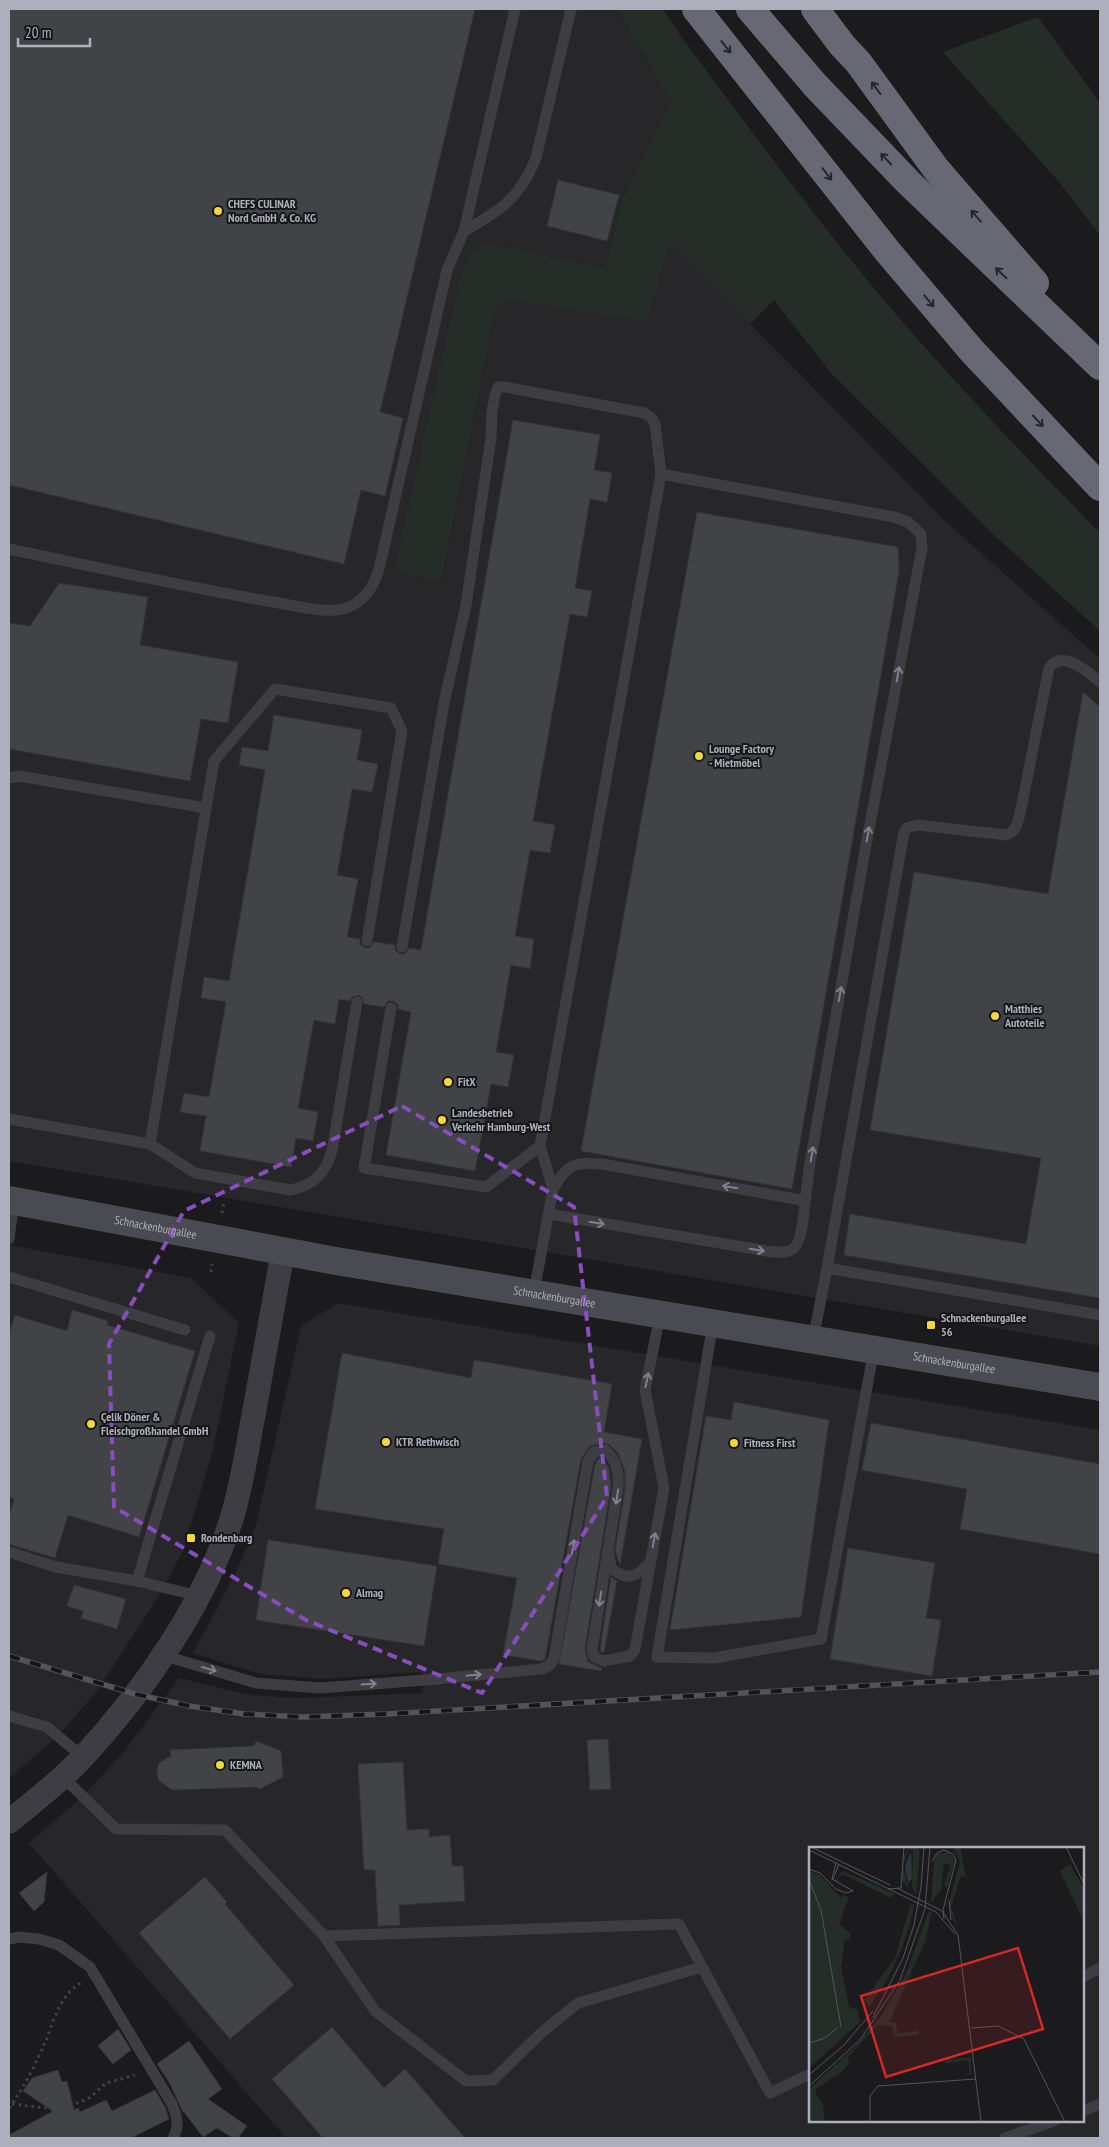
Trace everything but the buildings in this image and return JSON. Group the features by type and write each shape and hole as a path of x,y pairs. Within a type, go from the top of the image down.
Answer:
{"highway":[{"path":"696,9 894,260 972,351 1100,487"},
{"path":"750,9 815,85 908,182 1100,366"},
{"path":"816,9 842,45 858,62 936,169 1100,358"}],"main road":[{"name":"Schnackenburgallee","path":"11,1201 660,1315 1100,1386"}],"street":[{"path":"9,1822 63,1777 83,1757 136,1694 199,1596 219,1554 233,1514 244,1466 283,1250"}],"lane":[{"path":"9,549 208,590 326,611 346,608 356,604 370,590 375,581 447,270 464,231 515,9"},
{"path":"464,231 492,216 506,205 520,190 530,171 536,158 571,9"},
{"path":"402,946 444,703 466,605 491,438 492,412 498,387 644,412 651,417 655,424 661,474 540,1146 553,1189"},
{"path":"549,1214 766,1251 781,1252 792,1250 797,1245 804,1221 812,1153 866,844 922,548 921,534 908,522 871,513 661,474"},
{"path":"813,1340 904,832 907,828 917,825 1006,835 1012,833 1017,827 1049,668 1052,664 1058,662 1071,662 1086,670 1100,682"},
{"path":"150,1144 214,761 275,689 391,708 402,731 367,941"},
{"path":"9,778 19,776 206,808"},
{"path":"9,1119 150,1144 195,1173 290,1190 301,1188 313,1182 323,1172 332,1151 357,1002"},
{"path":"391,1008 364,1168 486,1187 540,1146"},
{"path":"534,1292 553,1189 563,1172 572,1164 586,1163 786,1196 805,1202"},
{"path":"9,1239 11,1201"},
{"path":"827,1268 1100,1316"},
{"path":"9,1277 185,1330"},
{"path":"162,1655 256,1683 320,1688 542,1669 550,1665 554,1658 588,1461 594,1452 605,1450 611,1455 619,1472 592,1649 594,1658 604,1661 630,1656 635,1648 664,1488 645,1390 660,1315"},
{"path":"713,1323 657,1657 714,1658 821,1639 874,1350"},
{"path":"138,1581 210,1336"},
{"path":"608,1549 611,1568 620,1575 633,1576 642,1571 650,1562"},
{"path":"9,1552 56,1567 138,1581 199,1596"},
{"path":"9,1716 47,1727 83,1757"},
{"path":"63,1777 116,1829 225,1830 324,1936 375,2011 466,2082 493,2080 541,2033 578,2003 702,1967"},
{"path":"324,1936 679,1924 770,2093 809,2074"},
{"path":"9,1939 19,1937 39,1939 59,1945 90,1967 177,2116 178,2128 173,2138"},
{"path":"1084,1976 1100,1968"},
{"path":"1084,2111 1100,2104"},
{"path":"1005,2138 1051,2122"}],"path":[{"path":"9,2108 44,2045 60,2007 74,1987 94,1976"},
{"path":"12,2104 54,2108 74,2105 91,2097 106,2083 152,2071"}],"highlighted area":[{"path":"402,1106 574,1207 607,1497 482,1693 306,1620 114,1507 109,1344 184,1211"}],"shaded area":[{"path":"9,9 617,9 671,102 624,194 605,268 489,243 394,572 441,582 494,316 509,298 647,322 669,242 943,519 1100,659 1100,1346 9,1161"},
{"path":"617,9 663,9 680,35 791,183 877,292 978,406 1100,533 1100,631 995,536 830,372 774,300 750,324 669,243 647,322 509,299 494,316 441,582 394,572 462,270 472,251 489,243 605,268 624,194 671,102"},
{"path":"1038,17 1100,103 1100,235 1059,182 943,52"},
{"path":"9,1245 191,1278 239,1323 213,1450 183,1551 155,1602 97,1691 58,1736 9,1778"},
{"path":"338,1303 1100,1430 1100,2138 286,2138 29,1843 82,1797 122,1754 179,1678 249,1695 298,1698 423,1693 421,1672 323,1679 260,1674 193,1653 235,1574 256,1525 301,1326"}],"railway":[{"path":"9,1656 135,1694 189,1706 244,1714 303,1717 387,1714 1100,1672"}],"place":[{"name":"CHEFS CULINAR Nord GmbH & Co. KG","path":"218,211"},
{"name":"Lounge Factory - Mietmöbel","path":"699,756"},
{"name":"Matthies Autoteile","path":"995,1016"},
{"name":"FitX","path":"448,1082"},
{"name":"Landesbetrieb Verkehr Hamburg-West","path":"442,1120"},
{"name":"Schnackenburgallee 56","path":"931,1325"},
{"name":"Çelik Döner & Fleischgroßhandel GmbH","path":"91,1424"},
{"name":"KTR Rethwisch","path":"386,1442"},
{"name":"Fitness First","path":"734,1443"},
{"name":"Rondenbarg","path":"191,1538"},
{"name":"Almag","path":"346,1593"},
{"name":"KEMNA","path":"220,1765"}]}
